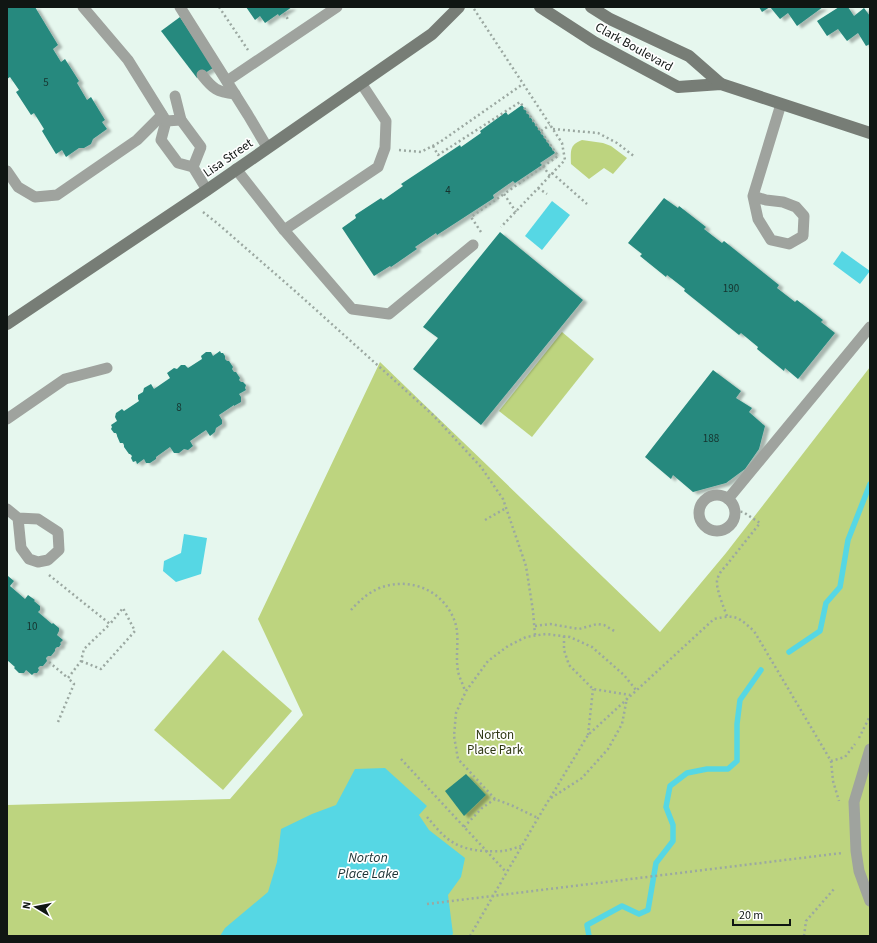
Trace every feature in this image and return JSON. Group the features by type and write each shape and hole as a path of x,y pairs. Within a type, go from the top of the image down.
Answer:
{"street":[{"name":"Lisa Street","path":"7,324 207,190 432,34 459,7"},
{"name":"Clark Boulevard","path":"540,7 594,42 678,87 721,84 870,133"},
{"name":"Clark Boulevard","path":"591,7 610,19 689,56 721,84"}],"lane":[{"path":"83,7 128,60 164,118 161,140 178,163 193,167 207,190"},
{"path":"180,7 267,147"},
{"path":"227,81 337,7"},
{"path":"202,74 215,90 222,93 235,94"},
{"path":"284,230 378,167 385,148 386,121 361,83"},
{"path":"175,96 181,120 201,147 193,167"},
{"path":"753,196 766,200 783,202 796,207 804,216 803,236 789,244 772,240 758,219 753,196 781,104"},
{"path":"7,171 18,187 35,197 57,195 137,140 164,118 181,120"},
{"path":"236,169 284,230 352,309 389,314 473,245"},
{"path":"728,498 870,327"},
{"path":"7,419 65,379 107,368"},
{"path":"715,495 722,495 728,498 734,510 734,517 731,524 726,528 719,530 712,530 706,527 701,522 699,515 703,502 708,497 715,495"},
{"path":"7,509 18,518 38,519 58,532 59,550 48,560 38,562 29,559 21,548 18,518"},
{"path":"870,749 854,802 856,851 859,871 870,901"}],"path":[{"path":"219,7 255,62"},
{"path":"472,7 562,143 565,160 501,227"},
{"path":"385,148 421,152 433,146 523,84"},
{"path":"433,146 438,155 520,102 558,156 471,217 484,237"},
{"path":"541,131 550,125"},
{"path":"553,129 598,133 618,143 635,158"},
{"path":"543,166 587,204"},
{"path":"538,188 547,194"},
{"path":"504,194 516,212"},
{"path":"190,201 223,228 433,415 481,467 503,499 526,566 535,635"},
{"path":"485,520 506,508"},
{"path":"727,616 716,581 720,572 760,523 743,512 734,510"},
{"path":"48,574 110,624"},
{"path":"351,610 369,594 384,586 402,583 419,586 435,594 447,606 455,622 458,640 458,671 466,691"},
{"path":"68,678 81,661 84,649 110,624 123,608 135,631 101,669 81,661"},
{"path":"470,936 506,872 588,735 714,619 727,616 740,619 754,631 831,760 845,757 859,738 870,716"},
{"path":"534,626 550,624 579,629 597,624 604,625 616,632"},
{"path":"538,818 495,799 458,759 454,736 456,713 466,691 488,661 508,646 526,637 546,634 570,637 592,647 624,675 636,690"},
{"path":"564,636 564,650 569,666 593,689 630,696"},
{"path":"49,662 74,684 58,722"},
{"path":"588,735 593,689"},
{"path":"549,800 582,778 608,749 622,724 627,698"},
{"path":"401,759 506,872"},
{"path":"464,827 482,808 495,799"},
{"path":"427,816 442,834 465,848 486,851 503,851 522,846"},
{"path":"427,904 833,854"},
{"path":"804,936 806,921 834,890"}],"green space":[{"path":"582,140 603,143 611,146 627,158 613,174 604,168 589,179 571,164 571,152 573,146"},
{"path":"562,332 594,359 532,437 499,411"},
{"name":"Norton Place Park","path":"380,362 660,632 726,553 870,367 870,936 7,936 7,805 230,799 303,715 258,619"},
{"path":"223,650 292,711 223,790 154,730"}],"water":[{"path":"552,201 570,215 542,250 525,236"},
{"path":"842,251 870,271 860,284 833,264"},
{"path":"184,534 207,538 201,574 176,582 163,571 164,561 181,553"},
{"name":"Norton Place Lake","path":"385,768 427,806 419,815 429,830 465,858 461,877 448,895 453,934 451,936 220,936 225,928 268,892 277,862 281,829 312,814 336,805 355,769"}],"building":[{"path":"7,7 35,7 58,45 53,49 61,62 65,59 79,81 77,83 87,100 91,97 105,120 102,122 107,129 93,139 91,144 84,148 79,148 66,157 62,150 56,154 42,131 44,129 34,113 31,115 16,92 19,90 10,77 7,79"},
{"path":"246,7 292,7 265,23 260,16 255,20"},
{"path":"759,7 770,7 762,12"},
{"path":"770,7 823,7 797,26 788,13 780,19"},
{"path":"839,7 848,7 854,16 864,8 870,16 870,44 866,46 858,33 847,41 838,29 827,36 817,21"},
{"path":"180,17 213,68 197,78 161,31"},
{"path":"522,105 555,153 540,163 542,165 515,183 513,181 493,195 494,198 437,235 436,233 415,247 417,249 391,267 390,266 374,276 342,228 356,218 355,215 381,198 383,200 403,186 401,184 460,145 461,147 481,133 480,131 506,112 508,115"},
{"path":"664,198 678,208 679,206 706,227 704,229 722,243 724,241 779,285 777,288 795,302 797,300 823,320 821,322 835,333 798,379 785,368 784,371 757,349 758,347 741,333 739,335 684,291 685,289 667,275 666,277 640,256 642,254 628,243"},
{"path":"500,232 583,300 481,425 413,369 438,338 423,327"},
{"path":"220,351 233,367 232,369 240,378 239,380 246,385 246,390 239,394 241,397 241,402 219,415 222,420 222,424 216,428 215,432 210,436 206,430 190,441 193,446 188,450 184,449 179,453 174,453 170,447 150,463 146,463 144,459 137,464 136,461 133,462 131,458 132,456 124,447 123,443 120,443 116,433 114,433 111,429 111,425 117,421 115,417 116,413 122,409 124,411 139,401 138,395 143,392 144,388 151,384 154,389 170,378 167,373 174,368 177,369 181,365 185,365 188,368 202,359 201,356 206,352 211,352 213,356"},
{"path":"713,370 741,391 736,398 752,408 749,412 765,426 759,449 745,469 726,483 693,492 673,475 671,479 645,457"},
{"path":"7,576 14,581 10,586 25,599 28,595 35,600 34,601 40,606 40,610 38,612 59,628 57,635 63,640 51,656 46,658 47,661 43,666 38,668 39,670 37,673 32,675 26,670 24,673 19,673 7,660"},
{"path":"466,774 486,795 464,816 445,791"}],"waterway":[{"path":"789,652 820,631 826,603 840,587 848,540 870,484"},
{"path":"589,936 587,925 622,906 639,914 648,910 656,863 673,841 673,825 666,807 670,786 687,773 707,769 728,769 737,761 737,724 740,700 761,670"}]}
